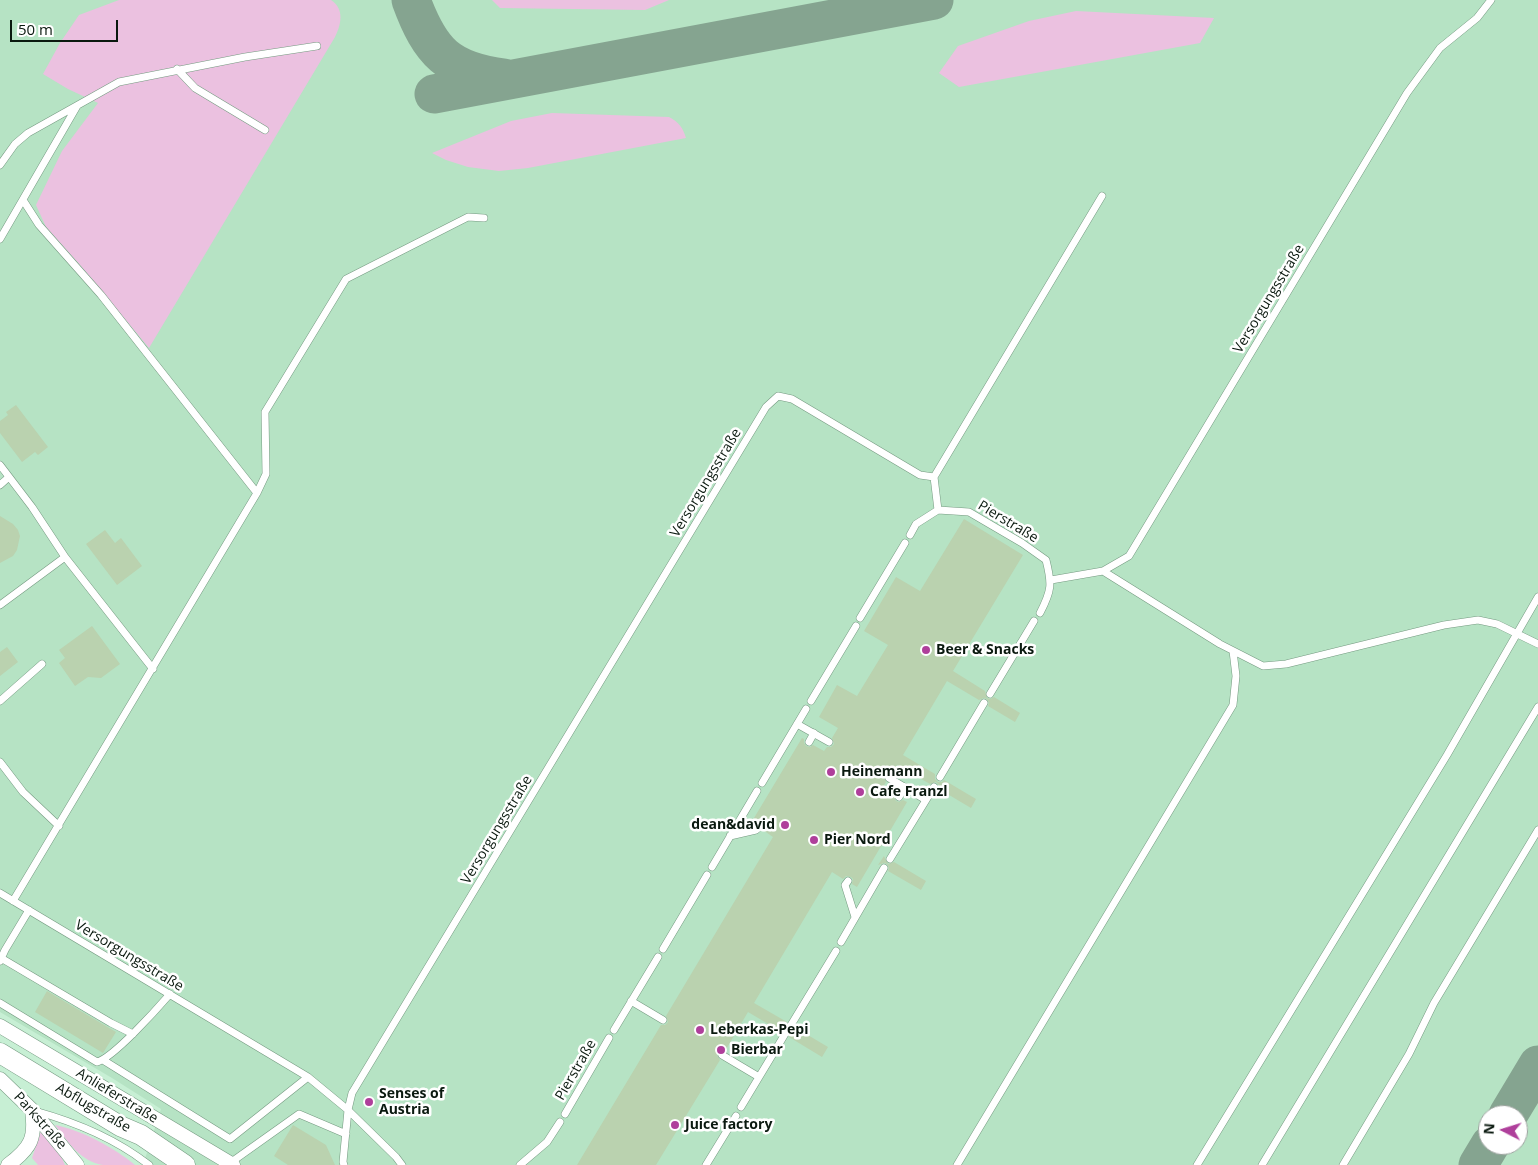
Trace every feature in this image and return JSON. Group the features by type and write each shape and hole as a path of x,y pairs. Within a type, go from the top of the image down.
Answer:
{"street":[{"name":"Anlieferstraße","path":"0,1026 231,1164"},
{"name":"Abflugstraße","path":"0,1053 120,1126 141,1135 185,1165"},
{"name":"Parkstraße","path":"0,1079 32,1110 77,1165"},
{"path":"8,1165 28,1149 33,1136 32,1110"}],"lane":[{"name":"Versorgungsstraße","path":"1051,580 1103,571 1129,556 1407,93 1440,48 1476,18 1491,0"},
{"path":"0,165 15,144 28,133 119,82 245,56 317,46"},
{"path":"177,70 195,88 265,130"},
{"path":"0,239 77,105"},
{"path":"910,535 916,524 938,510 934,477 1102,196"},
{"path":"23,200 39,225 101,295 257,493"},
{"path":"13,901 257,493 266,474 265,412 346,278 468,217 484,218"},
{"name":"Versorgungsstraße","path":"0,893 308,1077 348,1110 352,1093 766,407 778,396 792,398 920,475 934,477"},
{"path":"0,465 32,507 65,557 153,669"},
{"path":"0,485 9,477"},
{"name":"Pierstraße","path":"938,510 969,512 1022,543 1046,560 1051,580"},
{"path":"860,618 905,543"},
{"path":"0,605 65,557"},
{"path":"1103,571 1233,651 1263,666 1286,664 1452,624 1478,620 1497,624 1538,644"},
{"path":"1040,612 1047,599 1051,580"},
{"path":"1197,1165 1442,763 1516,632 1538,597"},
{"path":"990,694 1034,622"},
{"path":"811,701 856,626"},
{"path":"957,1165 1232,705 1236,676 1233,651"},
{"path":"0,701 42,664"},
{"path":"940,777 984,703"},
{"path":"1262,1165 1538,707"},
{"path":"762,783 806,709"},
{"path":"797,724 829,742"},
{"path":"809,742 814,733"},
{"path":"0,762 23,792 59,826"},
{"path":"889,778 926,800"},
{"path":"899,797 905,787"},
{"path":"890,859 934,787"},
{"path":"712,866 757,792"},
{"path":"730,836 758,828"},
{"path":"1343,1165 1409,1054 1434,1003 1538,830"},
{"path":"841,942 884,868"},
{"path":"663,949 707,875"},
{"path":"848,881 845,885 855,917"},
{"path":"29,910 1,959 133,1034"},
{"path":"791,1025 836,951"},
{"name":"Pierstraße","path":"614,1030 658,957"},
{"path":"0,1003 97,1062 103,1060 133,1034 170,994"},
{"path":"631,1001 663,1020"},
{"path":"741,1107 785,1034"},
{"name":"Pierstraße","path":"565,1114 609,1038"},
{"path":"722,1055 759,1077"},
{"path":"103,1060 230,1139 308,1077"},
{"path":"32,1110 62,1118 95,1133 138,1156 149,1165"},
{"path":"344,1165 342,1162 348,1110"},
{"path":"348,1110 402,1165"},
{"path":"231,1164 299,1114 346,1134"},
{"path":"706,1165 736,1116"},
{"name":"Pierstraße","path":"520,1165 547,1142 560,1122"},
{"path":"120,1126 149,1150"},
{"path":"26,1163 28,1149"}],"shaded area":[{"path":"0,0 1538,0 1538,1165 143,1165 161,1109 0,1012"},
{"path":"119,0 331,0 340,12 339,27 335,37 149,348 46,227 36,205 62,151 98,103 68,89 43,74 60,43 79,15"},
{"path":"492,0 669,0 645,10 500,8"},
{"path":"1076,11 1214,18 1200,43 959,87 939,73 958,46 1029,21"},
{"path":"552,113 669,117 680,126 686,138 528,168 499,171 468,167 432,153 511,121"},
{"path":"55,1125 97,1140 118,1152 135,1165 103,1165 88,1160 75,1150"},
{"path":"41,1131 61,1156 65,1165 38,1165 32,1158"}],"building":[{"path":"16,405 48,447 38,455 35,452 22,462 0,433 0,421 8,415 6,412"},
{"path":"0,516 13,524 20,536 17,550 13,556 0,563"},
{"name":"Pier Nord","path":"964,519 1023,555 953,671 985,691 987,698 994,697 1020,713 1015,722 988,706 987,699 979,700 947,681 903,755 935,774 935,779 938,782 944,780 976,799 971,808 939,789 939,785 936,782 930,784 897,765 892,773 887,773 884,776 886,782 883,787 894,794 896,801 903,800 907,802 857,887 852,884 853,879 851,877 846,876 843,879 832,872 754,1003 787,1022 786,1027 789,1030 796,1028 828,1047 822,1057 789,1037 790,1032 787,1029 780,1031 748,1012 725,1051 718,1052 717,1055 720,1060 656,1165 577,1165 661,1025 665,1025 668,1022 666,1016 773,837 763,830 761,824 757,823 754,825 751,823 802,738 806,746 810,747 813,745 824,751 827,747 831,747 834,744 832,738 838,728 819,717 837,685 857,696 888,645 864,631 896,577 920,591"},
{"path":"105,530 115,543 121,538 142,566 117,585 86,544"},
{"path":"92,626 120,664 101,678 88,677 75,686 59,663 65,658 59,650"},
{"path":"7,647 18,662 0,676 0,652"},
{"path":"884,856 888,864 894,862 926,881 921,890 888,871 887,864 878,865"},
{"path":"47,991 116,1032 103,1053 35,1012"},
{"path":"293,1125 326,1145 335,1165 288,1165 274,1156"}],"taxiway":[{"path":"411,0 426,33 434,46 444,56 455,64 469,70 504,78"},
{"path":"434,94 934,0"},
{"path":"1514,1105 1538,1065"},
{"path":"1478,1165 1484,1155"}],"place":[{"name":"Beer & Snacks","path":"926,650"},
{"name":"Heinemann","path":"831,772"},
{"name":"Cafe Franzl","path":"860,792"},
{"name":"dean&david","path":"785,825"},
{"name":"Pier Nord","path":"814,840"},
{"name":"Leberkas-Pepi","path":"700,1030"},
{"name":"Bierbar","path":"721,1050"},
{"name":"Senses of Austria","path":"369,1102"},
{"name":"Juice factory","path":"675,1125"}]}
